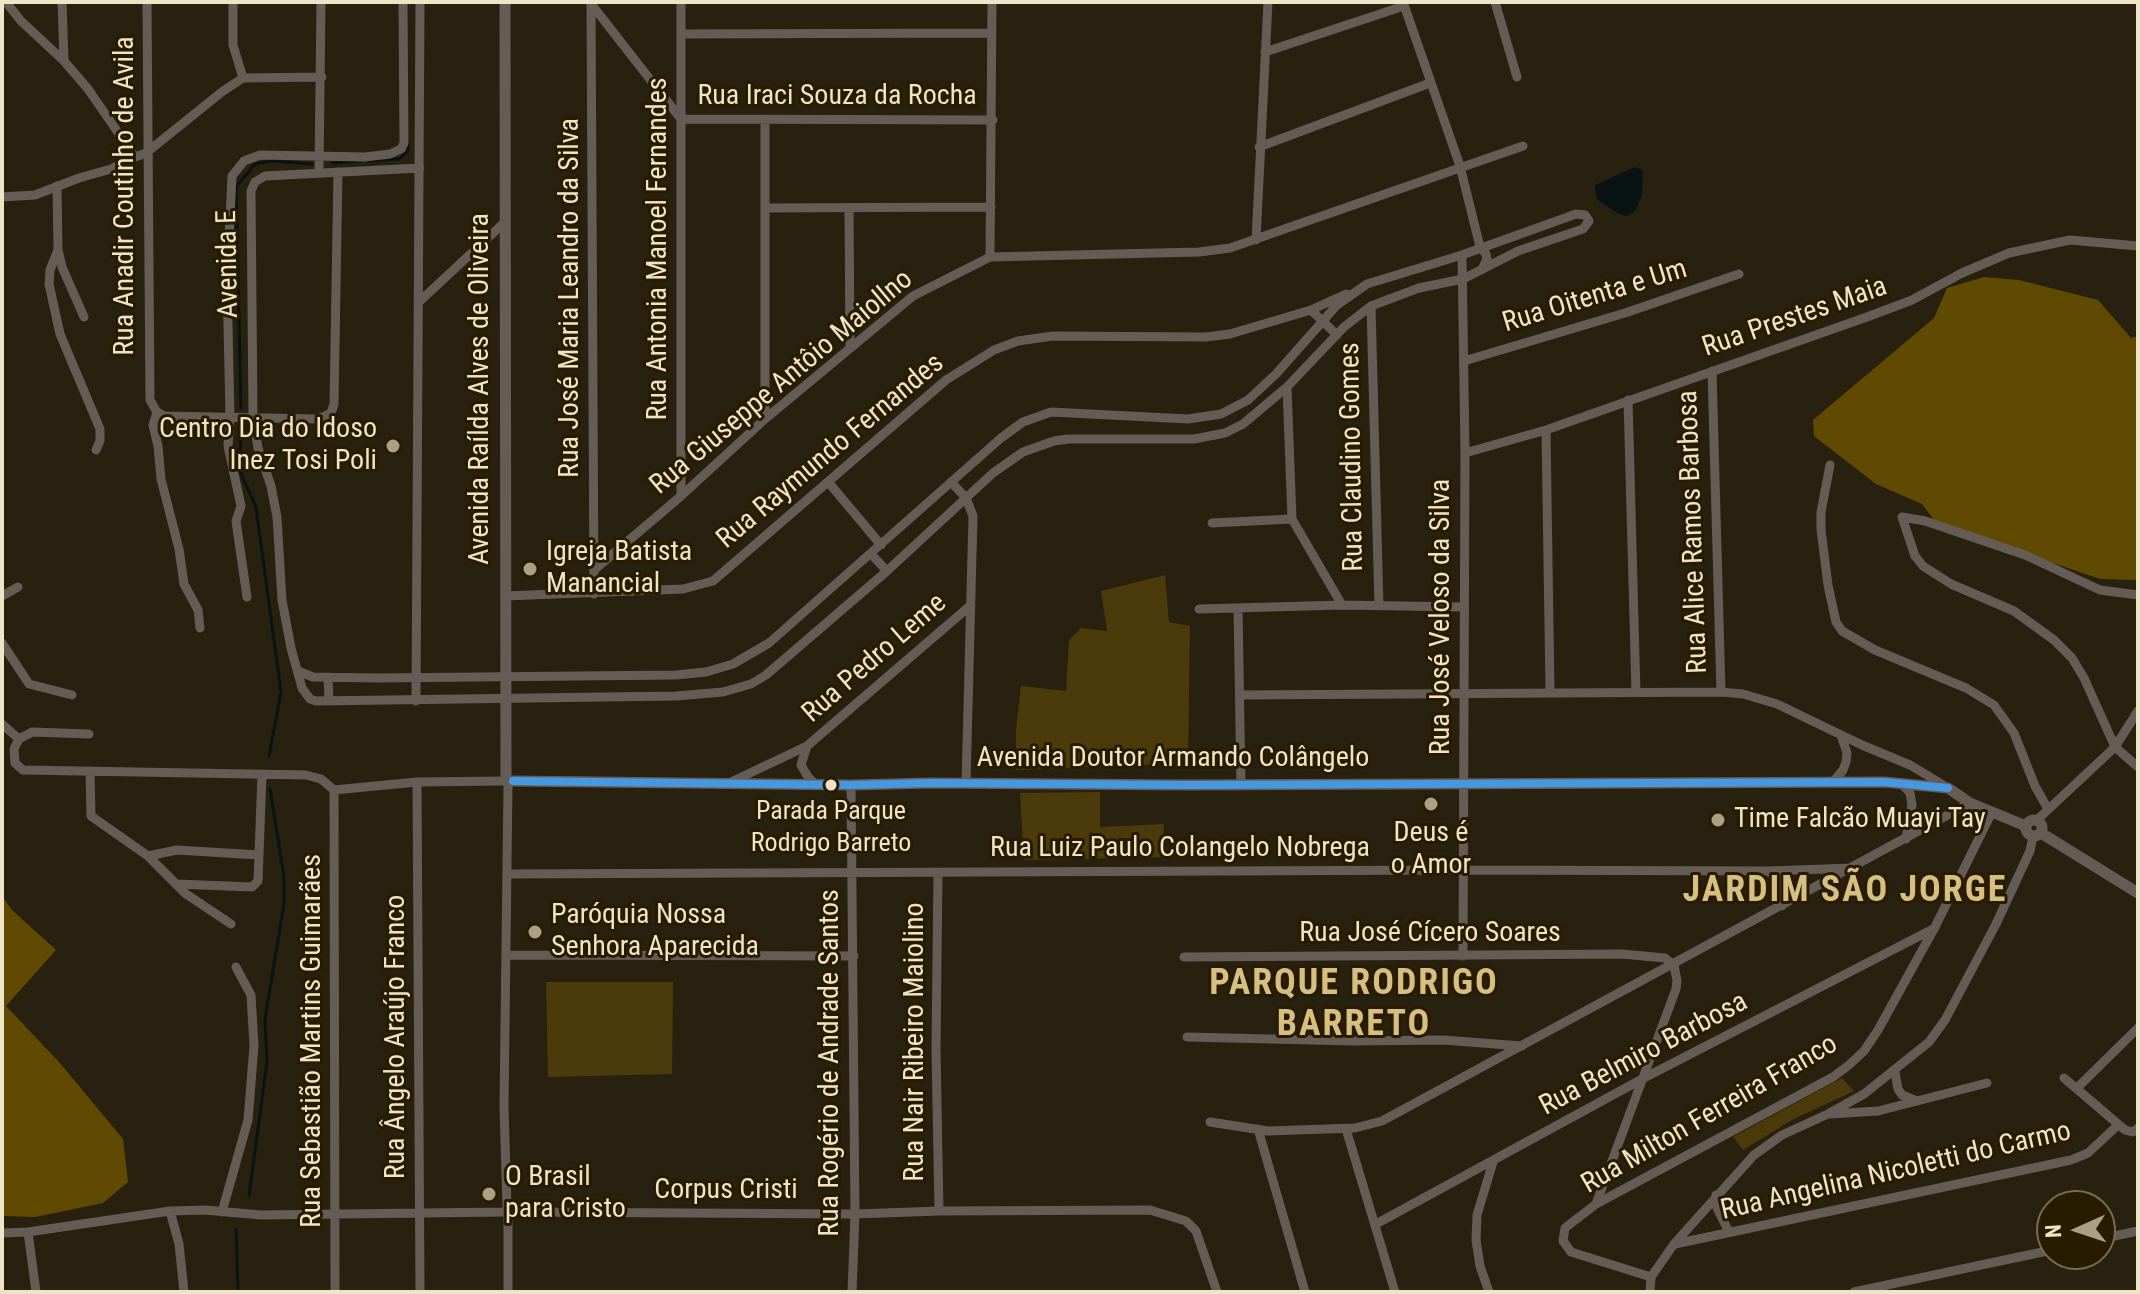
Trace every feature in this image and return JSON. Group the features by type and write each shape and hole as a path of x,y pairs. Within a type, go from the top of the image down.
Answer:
{"street":[{"path":"6,2 88,89 135,157"},
{"path":"62,2 64,61"},
{"name":"Rua Anadir Coutinho de Avila","path":"147,2 146,153 151,405 157,412 153,425 161,479 179,549 184,584 198,610 200,628"},
{"path":"233,2 233,45 243,78"},
{"path":"319,172 321,2"},
{"path":"247,597 236,521 241,506 228,446 227,279 232,176 244,161 260,155 365,157 390,154 401,149 404,143 403,2"},
{"path":"416,701 420,2"},
{"name":"Avenida Raílda Alves de Oliveira","path":"505,2 505,676 508,781 504,1107 508,1292"},
{"name":"Rua Antonia Manoel Fernandes","path":"681,2 681,496"},
{"path":"990,257 992,2"},
{"path":"1256,240 1268,2"},
{"path":"1495,2 1517,77"},
{"path":"591,3 681,119"},
{"name":"Rua José Maria Leandro da Silva","path":"591,3 594,594"},
{"path":"1265,52 1403,4 1460,166 1480,247 1487,259 1482,268"},
{"path":"681,34 992,33"},
{"path":"2,197 35,195 111,169 146,153 243,78 322,77"},
{"path":"1259,147 1430,83"},
{"name":"Rua Iraci Souza da Rocha","path":"681,119 993,120"},
{"path":"765,120 765,419"},
{"name":"Rua Giuseppe Antôio Maiollno","path":"594,570 765,419 913,296 990,257 1199,252 1256,240 1523,146"},
{"name":"Avenida E","path":"298,671 282,600 277,517 253,417 251,191 255,182 265,176 420,168"},
{"path":"157,412 164,416 318,419 331,413 334,404 338,172"},
{"path":"57,186 58,250 62,267 84,317"},
{"path":"765,208 991,207"},
{"path":"849,208 850,347"},
{"path":"1582,213 1588,218 1588,224 1583,229 1518,251 1463,279 1419,288 1371,306 1337,335 1287,387 1243,424 1209,438 1082,438 1044,444 1012,459 766,675 737,689 676,696 329,701 310,699 302,688 298,671 305,675 328,677 416,678 676,675 720,669 750,656 769,643 1012,429 1036,415 1066,412 1188,419 1221,414 1248,400 1337,305 1367,284 1462,255 1576,214 1582,213"},
{"path":"420,301 506,221"},
{"name":"Rua Prestes Maia","path":"1465,453 1546,430 1912,300 1962,273 2030,247 2070,240 2138,246"},
{"path":"58,250 50,270 49,284 60,334 100,429 96,450"},
{"name":"Rua José Veloso da Silva","path":"1462,255 1465,453 1463,956"},
{"name":"Rua Oitenta e Um","path":"1464,361 1625,313 1739,274"},
{"name":"Rua Raymundo Fernandes","path":"505,596 683,589 713,581 946,380 994,350 1018,341 1053,336 1206,337 1255,329 1311,310 1367,284"},
{"name":"Rua Claudino Gomes","path":"1371,306 1379,606"},
{"path":"1311,310 1337,335"},
{"name":"Rua Alice Ramos Barbosa","path":"1712,371 1721,692"},
{"path":"1287,387 1292,519 1342,605"},
{"path":"1628,400 1636,693"},
{"path":"1546,430 1550,693"},
{"path":"1830,465 1821,512 1821,530 1836,622 1842,631 1875,650 1966,688 1994,705 2014,733 2035,786 2048,809"},
{"path":"951,482 966,498 973,516 966,783"},
{"path":"829,483 881,545"},
{"path":"2138,595 2100,590 2025,555 1925,521 1902,517 1909,542 1923,566 1951,584 2014,611 2036,625 2063,649 2084,678 2115,747 2138,767"},
{"path":"1212,523 1292,519"},
{"path":"871,554 887,571"},
{"path":"2,596 18,587"},
{"name":"Rua Pedro Leme","path":"727,784 807,746 971,605"},
{"path":"1199,609 1342,605 1463,607"},
{"path":"1238,608 1241,785"},
{"path":"2,643 29,684 72,695"},
{"path":"328,677 329,701"},
{"path":"1240,695 1721,692 1757,697 1910,765 1970,803 2034,829 2138,893"},
{"path":"1650,1292 1651,1277 1674,1244 1754,1155 1771,1141 1864,1094 1929,1042 1945,1020 2002,912 2030,851 2034,829 2048,809 2115,747 2138,711"},
{"path":"2,724 19,739 32,732 89,734"},
{"path":"1833,782 1846,762 1847,753 1841,735"},
{"name":"Avenida Doutor Armando Colângelo","path":"19,739 14,749 15,763 23,770 306,775 321,779 334,790 417,782 508,781 851,785 1833,782 1901,783 1948,788"},
{"name":"Rua Pedro Leme","path":"807,746 801,765 815,784"},
{"path":"90,771 91,816 148,856 186,894 231,924"},
{"path":"176,884 252,887 258,881 262,774"},
{"name":"Rua Ângelo Araújo Franco","path":"417,782 420,1292"},
{"path":"1901,783 1910,793 1912,805 1906,839"},
{"name":"Rua Rogério de Andrade Santos","path":"851,785 855,1214 852,1292"},
{"name":"Rua Sebastião Martins Guimarães","path":"334,790 335,1292"},
{"path":"1210,1122 1258,1129 1346,1129 1382,1121 1970,803"},
{"name":"Rua Milton Ferreira Franco","path":"1651,1277 1579,1256 1567,1248 1563,1234 1565,1228 1596,1204 1833,1077 1864,1051 1935,927 1992,812"},
{"path":"148,856 177,850 259,855"},
{"name":"Rua Luiz Paulo Colangelo Nobrega","path":"507,874 1768,871 1853,868"},
{"path":"1768,871 1783,887 1782,906"},
{"name":"Rua Nair Ribeiro Maiolino","path":"938,873 936,1049 939,1211"},
{"name":"Rua Belmiro Barbosa","path":"1376,1224 1644,1078 1935,927"},
{"name":"Rua José Cícero Soares","path":"1184,957 1645,954 1665,958 1674,965"},
{"path":"506,955 854,956"},
{"path":"1596,1204 1676,989 1674,965"},
{"path":"222,1212 248,1120 254,1046 251,995 236,967"},
{"path":"2077,1088 2138,1028"},
{"path":"1187,1037 1443,1040 1522,1046"},
{"path":"1895,1072 1902,1095 1921,1102"},
{"path":"2064,1078 2118,1125 2129,1132 2138,1128"},
{"path":"1828,1114 1878,1111 1987,1083"},
{"name":"Rua Angelina Nicoletti do Carmo","path":"1674,1244 2071,1160 2088,1153 2118,1125"},
{"path":"1258,1129 1305,1292"},
{"path":"1346,1129 1394,1290 1405,1292"},
{"path":"1489,1292 1480,1266 1476,1240 1477,1215 1493,1162"},
{"path":"1716,1195 1717,1208 1729,1232"},
{"name":"Corpus Cristi","path":"2,1233 170,1211 336,1215 1150,1210 1165,1212 1186,1221 1196,1231 1217,1292"},
{"path":"170,1211 179,1244 184,1292"},
{"path":"2116,1236 2138,1231"},
{"path":"28,1232 36,1292"},
{"path":"1854,1292 2036,1253"},
{"path":"1889,1285 1900,1292"}],"shaded area":[{"path":"1635,167 1643,170 1642,195 1635,211 1627,216 1619,214 1600,202 1595,185"},
{"path":"1984,277 2019,280 2098,300 2131,338 2138,336 2138,580 2100,579 1936,523 1922,504 1876,484 1814,436 1813,420 1934,318 1947,288"},
{"path":"1165,575 1169,622 1190,626 1188,763 1016,770 1016,729 1021,686 1066,691 1069,640 1081,628 1107,631 1101,591"},
{"path":"1100,792 1100,827 1164,824 1163,857 1024,860 1020,793"},
{"path":"2,896 12,910 56,950 6,1006 59,1062 123,1139 128,1182 103,1203 35,1217 2,1216"},
{"path":"546,982 673,982 672,1074 548,1077"},
{"path":"1842,1078 1854,1091 1792,1120 1743,1150 1733,1137"}],"waterway":[{"path":"368,161 399,159 408,151 408,142"},
{"path":"241,408 236,187 255,164 272,161 312,164"},
{"path":"332,163 360,161"},
{"path":"241,434 239,469 256,507 281,692 269,756"},
{"path":"249,1196 267,1062 265,1019 284,904 284,877 270,789"},
{"path":"236,1230 238,1292"}],"transit line":[{"path":"513,781 851,785 1884,782 1948,788"}],"place":[{"name":"Centro Dia do Idoso Inez Tosi Poli","path":"393,446"},
{"name":"Igreja Batista Manancial","path":"530,569"},
{"name":"Parada Parque Rodrigo Barreto","path":"831,785"},
{"name":"Deus é o Amor","path":"1431,804"},
{"name":"Time Falcão Muayi Tay","path":"1718,820"},
{"name":"Paróquia Nossa Senhora Aparecida","path":"535,932"},
{"name":"O Brasil para Cristo","path":"489,1194"}],"district":[{"name":"JARDIM SÃO JORGE","path":"1845,892"},
{"name":"PARQUE RODRIGO BARRETO","path":"1354,1006"}]}
